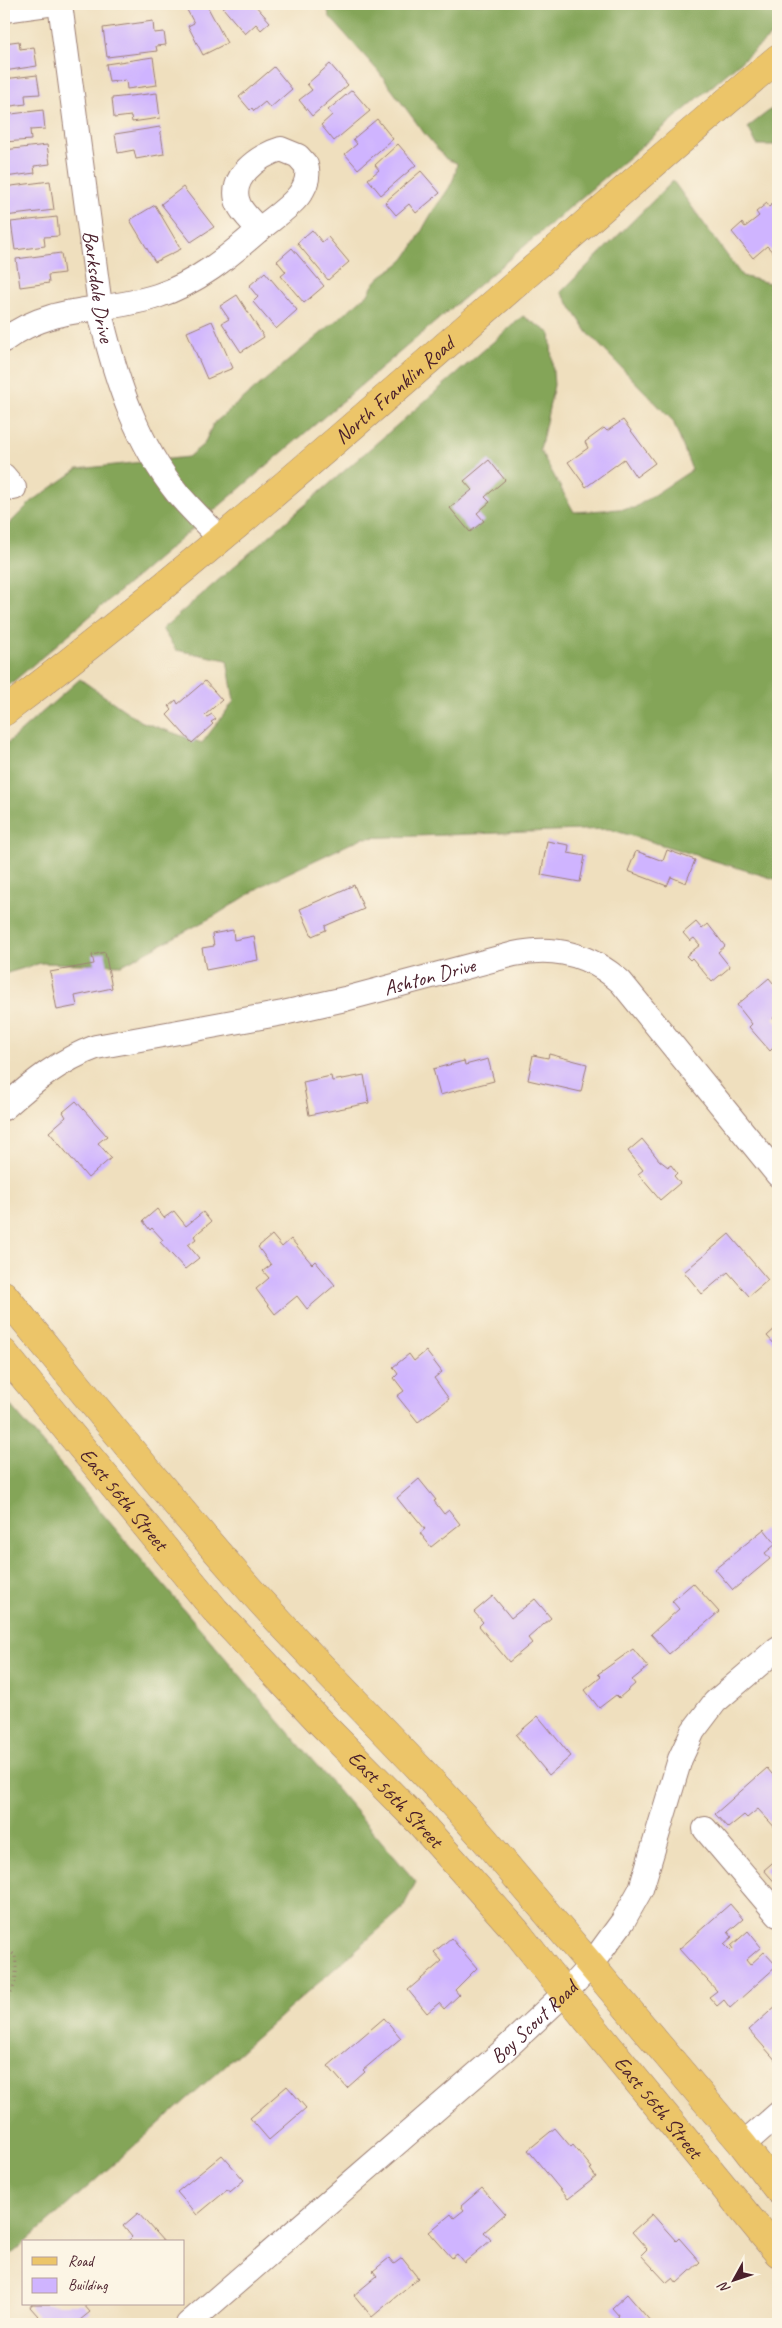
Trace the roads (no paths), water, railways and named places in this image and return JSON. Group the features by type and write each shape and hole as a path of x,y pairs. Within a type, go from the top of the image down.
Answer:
{"main road":[{"name":"North Franklin Road","path":"4,712 117,624 220,538 778,58"},
{"name":"East 56th Street","path":"4,1295 85,1395 238,1576 344,1690 444,1793 743,2145 778,2190"},
{"name":"East 56th Street","path":"4,1353 215,1610 319,1721 421,1824 516,1931 778,2253"}],"street":[{"path":"4,10 48,4"},
{"name":"Barksdale Drive","path":"60,4 100,307 114,371 140,434 163,474 220,538"},
{"path":"4,340 22,328 49,316 158,296 191,282 218,264 259,230"},
{"name":"Ashton Drive","path":"4,1108 50,1070 96,1047 283,1013 345,999 524,951 553,950 590,960 621,982 778,1175"},
{"name":"Boy Scout Road","path":"188,2324 502,2052 565,1993 590,1966 624,1921 641,1889 680,1758 693,1731 715,1702 778,1648"},
{"path":"704,1829 778,1915"},
{"path":"743,2145 778,2114"}]}
